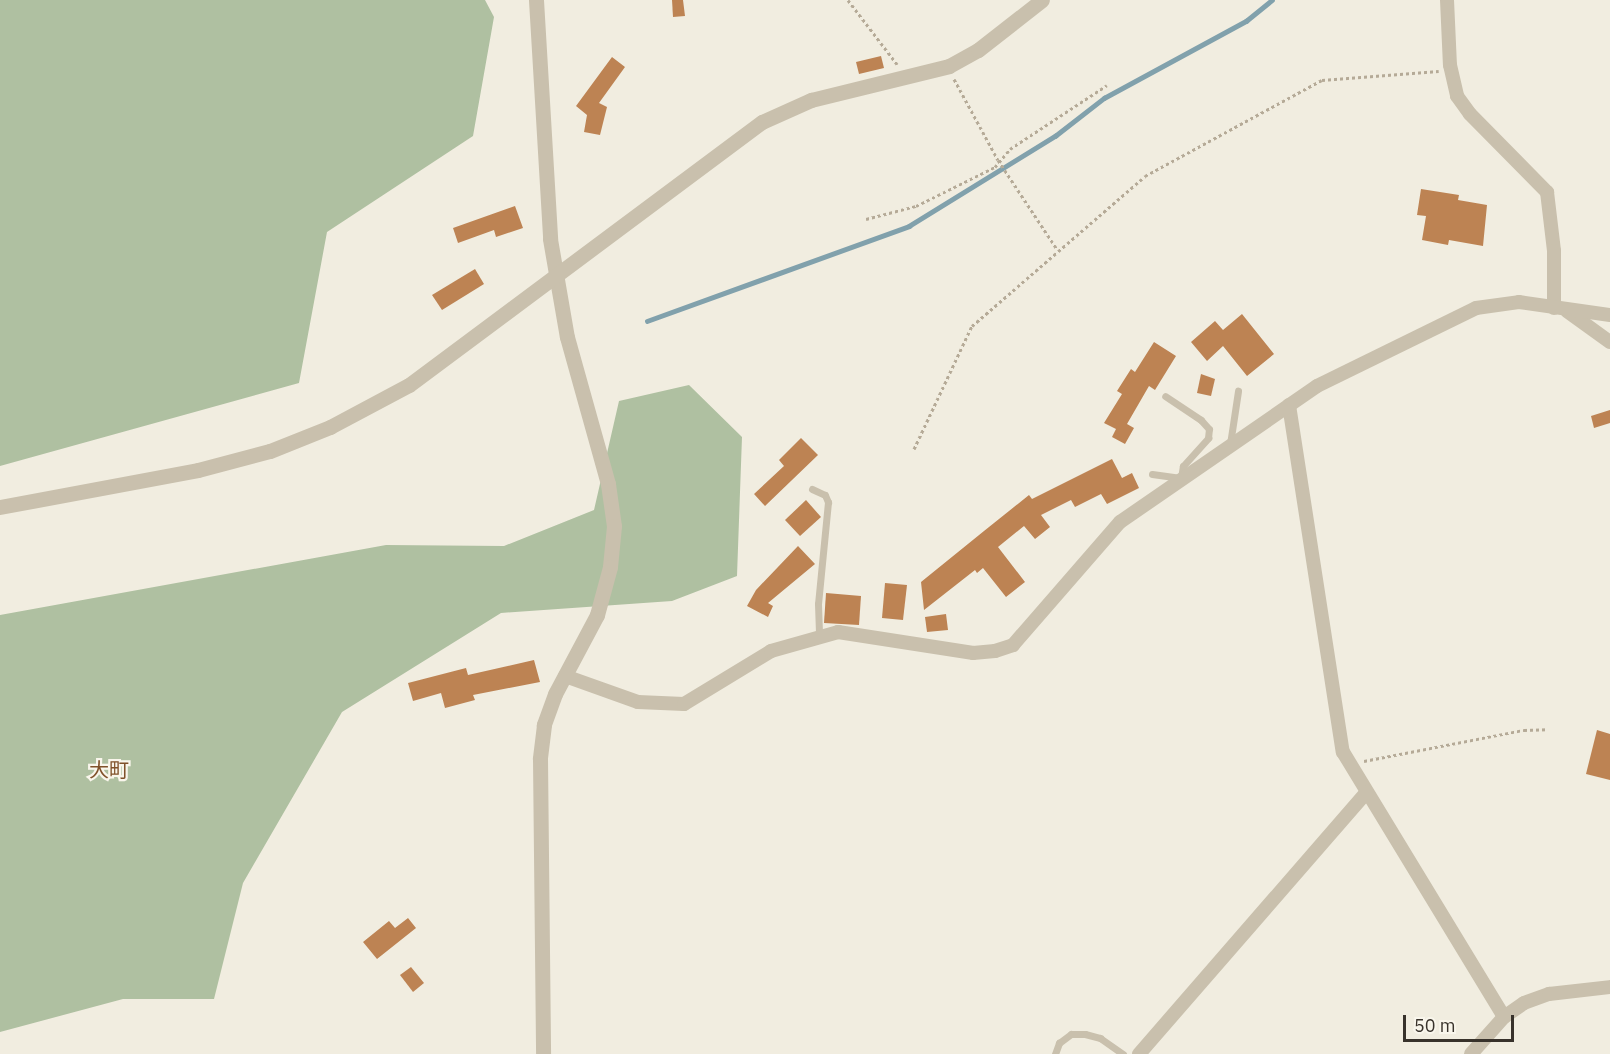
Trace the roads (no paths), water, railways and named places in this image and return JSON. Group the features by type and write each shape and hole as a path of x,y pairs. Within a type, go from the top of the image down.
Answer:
{"street":[{"path":"536,0 555,275 567,337 608,484 614,526 610,567 597,615 565,676 544,725 540,759 543,1054"},
{"path":"0,507 198,470 270,451 330,427 409,385 762,122 811,100 949,66 978,50 1042,0"},
{"path":"1447,0 1451,70 1457,96 1470,114 1510,150 1547,192 1552,218 1560,309"},
{"path":"565,676 638,702 684,704 771,651 838,632 876,635 973,653 1012,645 1120,522 1289,405 1414,335 1476,308 1519,302 1610,315"},
{"path":"1560,309 1610,342"},
{"path":"1289,405 1343,752 1504,1017"},
{"path":"1139,1054 1367,792"},
{"path":"1471,1054 1504,1017 1549,994 1610,987"}],"lane":[{"path":"1230,444 1238,391"},
{"path":"1152,474 1182,478 1183,466 1208,438 1209,429 1192,412 1165,396"},
{"path":"812,489 825,495 828,502 818,604 819,636"},
{"path":"1054,1054 1059,1043 1071,1034 1085,1034 1100,1038 1123,1054"}],"waterway":[{"path":"647,321 909,226 1055,136 1104,98 1246,21 1272,0"}],"district":[{"name":"大町","path":"109,769"}]}
